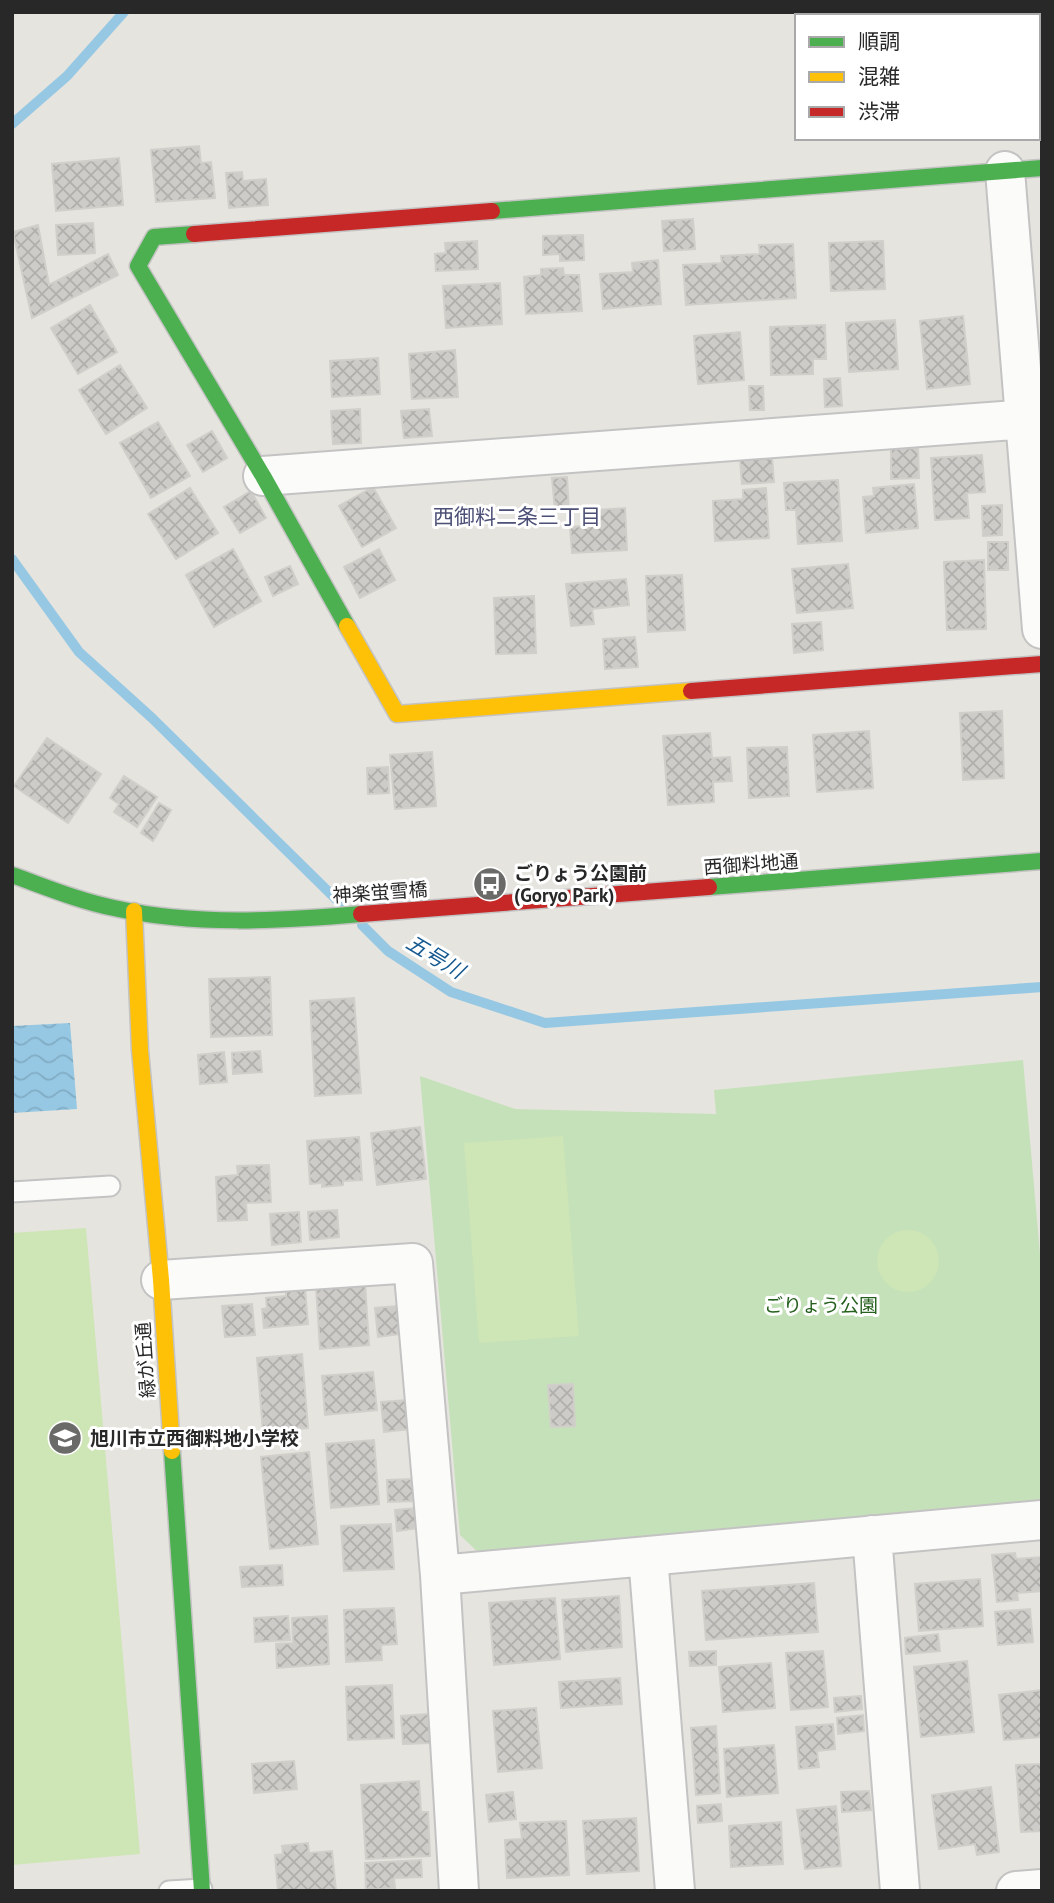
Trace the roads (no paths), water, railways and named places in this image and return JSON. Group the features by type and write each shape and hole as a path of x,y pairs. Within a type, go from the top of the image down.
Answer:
{"street":[{"path":"1042,629 1023,170 154,237 138,266 263,477 397,714 1042,664"},
{"path":"263,477 1033,419"},
{"name":"西御料地通","path":"464,906 1042,862"},
{"path":"12,875 90,903 134,911"},
{"name":"神楽蛍雪橋","path":"134,911 204,919 299,919 464,906"},
{"name":"緑が丘通","path":"134,911 135,981 161,1280 202,1890"},
{"path":"161,1280 413,1263 440,1575 459,1891"},
{"path":"440,1575 1042,1520"},
{"path":"872,1535 900,1891"},
{"path":"648,1556 675,1891"},
{"path":"1016,1891 1042,1889"}],"lane":[{"path":"12,1192 110,1186"},
{"path":"169,1891 202,1890"}],"water":[{"path":"70,1023 77,1109 12,1113 12,1026"}],"waterway":[{"path":"12,124 67,76 124,12"},
{"name":"五号川","path":"12,559 79,652 152,718 343,906"},
{"name":"五号川","path":"362,925 388,951 451,992 545,1023 1042,987"}],"place":[{"name":"ごりょう公園前 (Goryo Park)","path":"490,884"},
{"name":"旭川市立西御料地小学校","path":"65,1438"}],"district":[{"name":"西御料二条三丁目","path":"517,517"}],"park label":[{"name":"ごりょう公園","path":"821,1305"}]}
